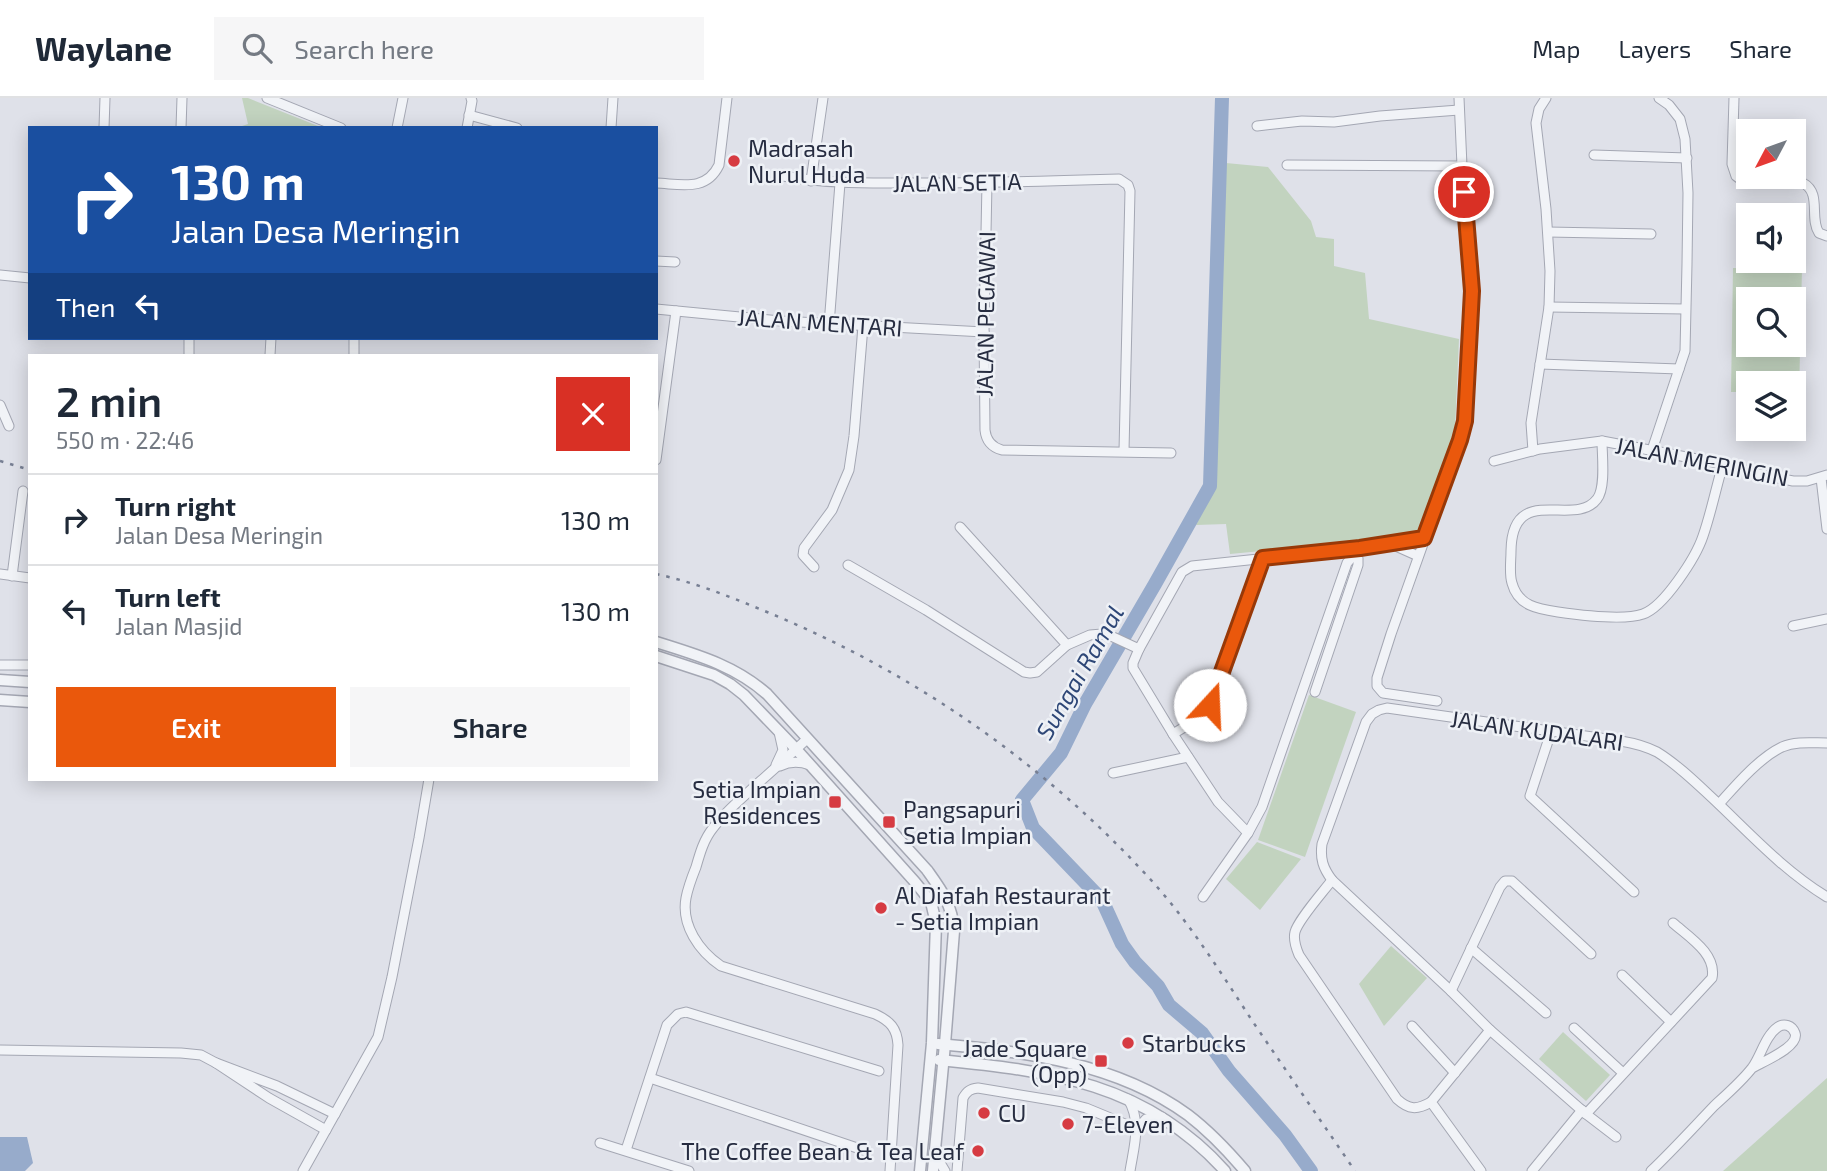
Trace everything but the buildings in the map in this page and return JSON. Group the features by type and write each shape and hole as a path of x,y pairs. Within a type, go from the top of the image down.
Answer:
{"street":[{"path":"104,126 105,98"},
{"path":"181,126 182,98"},
{"path":"267,98 336,126"},
{"path":"397,126 403,98"},
{"path":"467,126 471,98"},
{"path":"611,126 613,98"},
{"path":"658,183 695,185 706,182 714,175 719,165 727,98"},
{"path":"811,181 823,98"},
{"path":"1437,701 1383,693 1377,686 1377,678 1465,421 1472,291 1458,98"},
{"path":"1533,451 1531,423 1549,307 1548,232 1536,123 1539,109 1546,98"},
{"path":"1652,450 1685,351 1687,158 1680,119 1669,105 1659,98"},
{"path":"1734,98 1732,164 1736,176 1744,182 1808,185 1813,193 1814,225 1819,233 1827,236"},
{"path":"1257,126 1459,110"},
{"path":"470,115 510,126"},
{"path":"1594,155 1687,158"},
{"path":"1287,165 1462,166"},
{"name":"JALAN SETIA","path":"783,176 840,183 987,183 1119,179 1128,186 1124,451"},
{"path":"829,325 840,183"},
{"name":"JALAN PEGAWAI","path":"987,183 984,332 985,429 989,443 1002,450 1124,451"},
{"path":"1548,232 1651,234"},
{"path":"658,261 675,262"},
{"path":"0,275 28,278"},
{"path":"1549,307 1685,309"},
{"name":"JALAN MENTARI","path":"658,309 829,325 984,332"},
{"path":"658,445 676,311"},
{"path":"814,567 803,555 804,548 832,510 849,470 863,326"},
{"path":"1540,365 1679,369"},
{"path":"0,405 9,426"},
{"path":"1602,441 1602,486 1596,501 1578,509 1526,514 1513,530 1512,583 1516,592 1530,606 1539,610 1632,617 1645,614 1656,607 1672,588 1703,538 1723,464"},
{"name":"JALAN MERINGIN","path":"1494,461 1533,451 1602,441 1723,464 1793,481 1824,477"},
{"path":"1124,451 1171,453"},
{"path":"1824,477 1827,529"},
{"path":"12,576 23,491"},
{"path":"960,527 1067,645"},
{"path":"1248,833 1218,802 1133,668 1139,649 1183,569 1263,558 1357,552 1424,538"},
{"path":"1390,544 1418,556"},
{"path":"1315,692 1358,565 1357,552"},
{"path":"1203,897 1248,833 1262,807 1347,563 1357,552"},
{"path":"1173,734 1199,718 1210,705 1263,558"},
{"path":"848,565 1024,672 1037,672 1067,645 1090,635 1111,636 1139,649"},
{"path":"0,574 28,578"},
{"path":"1793,626 1827,619"},
{"path":"658,643 708,659 740,674 767,694 927,870 948,901 954,931 933,1171"},
{"path":"658,657 714,676 744,695 796,749 931,902 936,923 932,1043 920,1171"},
{"path":"0,665 28,665"},
{"path":"0,680 28,682"},
{"path":"0,700 28,702"},
{"name":"JALAN KUDALARI","path":"1332,880 1322,863 1322,845 1362,732 1372,715 1387,708 1640,745 1670,761 1788,869 1827,897"},
{"path":"774,769 783,750 779,732"},
{"path":"1551,732 1530,796 1634,892"},
{"path":"807,739 728,811 706,838 686,897 687,922 700,948 710,959 721,965 875,1014 887,1019 894,1027 898,1035 898,1045 890,1171"},
{"path":"1719,804 1750,772 1783,747 1801,743 1827,743"},
{"path":"1113,773 1188,757"},
{"path":"774,769 801,762 811,766"},
{"path":"303,1171 377,1037 395,964 429,781"},
{"path":"1490,1030 1431,1102 1421,1108 1405,1106 1397,1099 1299,955 1294,933 1332,880 1490,1030 1616,1137"},
{"path":"1451,991 1505,881 1512,881 1591,954"},
{"path":"1532,1171 1584,1112 1712,978 1712,966 1706,954 1673,923"},
{"path":"1471,948 1546,1013"},
{"path":"1622,975 1671,1022"},
{"path":"626,1150 667,1025 678,1014 686,1012 878,1071"},
{"path":"1412,1026 1455,1073"},
{"path":"1651,1171 1752,1068 1773,1031 1779,1026 1790,1026 1796,1037 1794,1042 1782,1052 1752,1068"},
{"path":"1574,1028 1623,1073"},
{"path":"932,1043 1067,1062 1111,1075 1149,1092 1188,1115 1224,1146 1245,1171"},
{"path":"0,1050 201,1055 326,1130"},
{"path":"930,1059 1046,1073 1112,1092 1162,1117 1192,1138 1225,1171"},
{"path":"216,1063 277,1086 335,1114"},
{"path":"650,1078 866,1151"},
{"path":"957,1171 962,1098 966,1092 978,1088 1063,1102 1086,1108 1137,1129"},
{"path":"1128,1099 1134,1109 1137,1129 1130,1171"},
{"path":"1431,1102 1481,1171"},
{"path":"1137,1129 1146,1119 1162,1117"},
{"path":"936,1136 939,1161 945,1171"},
{"path":"600,1143 690,1171"}],"green space":[{"path":"242,98 318,126 242,126 248,124"},
{"path":"1226,163 1268,167 1311,221 1316,237 1334,239 1334,266 1365,273 1369,319 1459,339 1455,429 1420,536 1230,554 1226,524 1196,525 1216,483"},
{"path":"1733,268 1736,268 1736,273 1802,273 1802,287 1736,287 1736,357 1800,357 1800,371 1736,371 1736,392 1731,392"},
{"path":"1309,695 1356,712 1305,857 1258,840"},
{"path":"1257,842 1301,859 1260,910 1226,879"},
{"path":"1391,946 1427,978 1384,1026 1359,984"},
{"path":"1563,1032 1610,1075 1586,1101 1539,1059"},
{"path":"1827,1078 1827,1171 1723,1171"}],"water":[{"path":"0,1137 27,1137 33,1163 25,1171 0,1171"}],"waterway":[{"name":"Sungai Ramal","path":"1222,98 1210,486 1085,704 1061,753 1022,800 1033,828 1102,900 1122,944 1135,962 1158,986 1169,1005 1202,1033 1229,1071 1285,1135 1311,1171"}],"railway":[{"path":"0,461 28,469"},
{"path":"658,574 753,606 874,663 974,725 1066,797 1110,837 1179,913 1355,1171"}],"place":[{"name":"Madrasah Nurul Huda","path":"734,161"},
{"name":"Setia Impian Residences","path":"835,802"},
{"name":"Pangsapuri Setia Impian","path":"889,822"},
{"name":"Al Diafah Restaurant - Setia Impian","path":"881,908"},
{"name":"Starbucks","path":"1128,1043"},
{"name":"Jade Square (Opp)","path":"1101,1061"},
{"name":"CU","path":"984,1113"},
{"name":"7-Eleven","path":"1068,1124"},
{"name":"The Coffee Bean & Tea Leaf","path":"978,1151"}],"route":[{"path":"1210,705 1263,558 1424,538 1465,421 1472,291 1464,192"}]}
